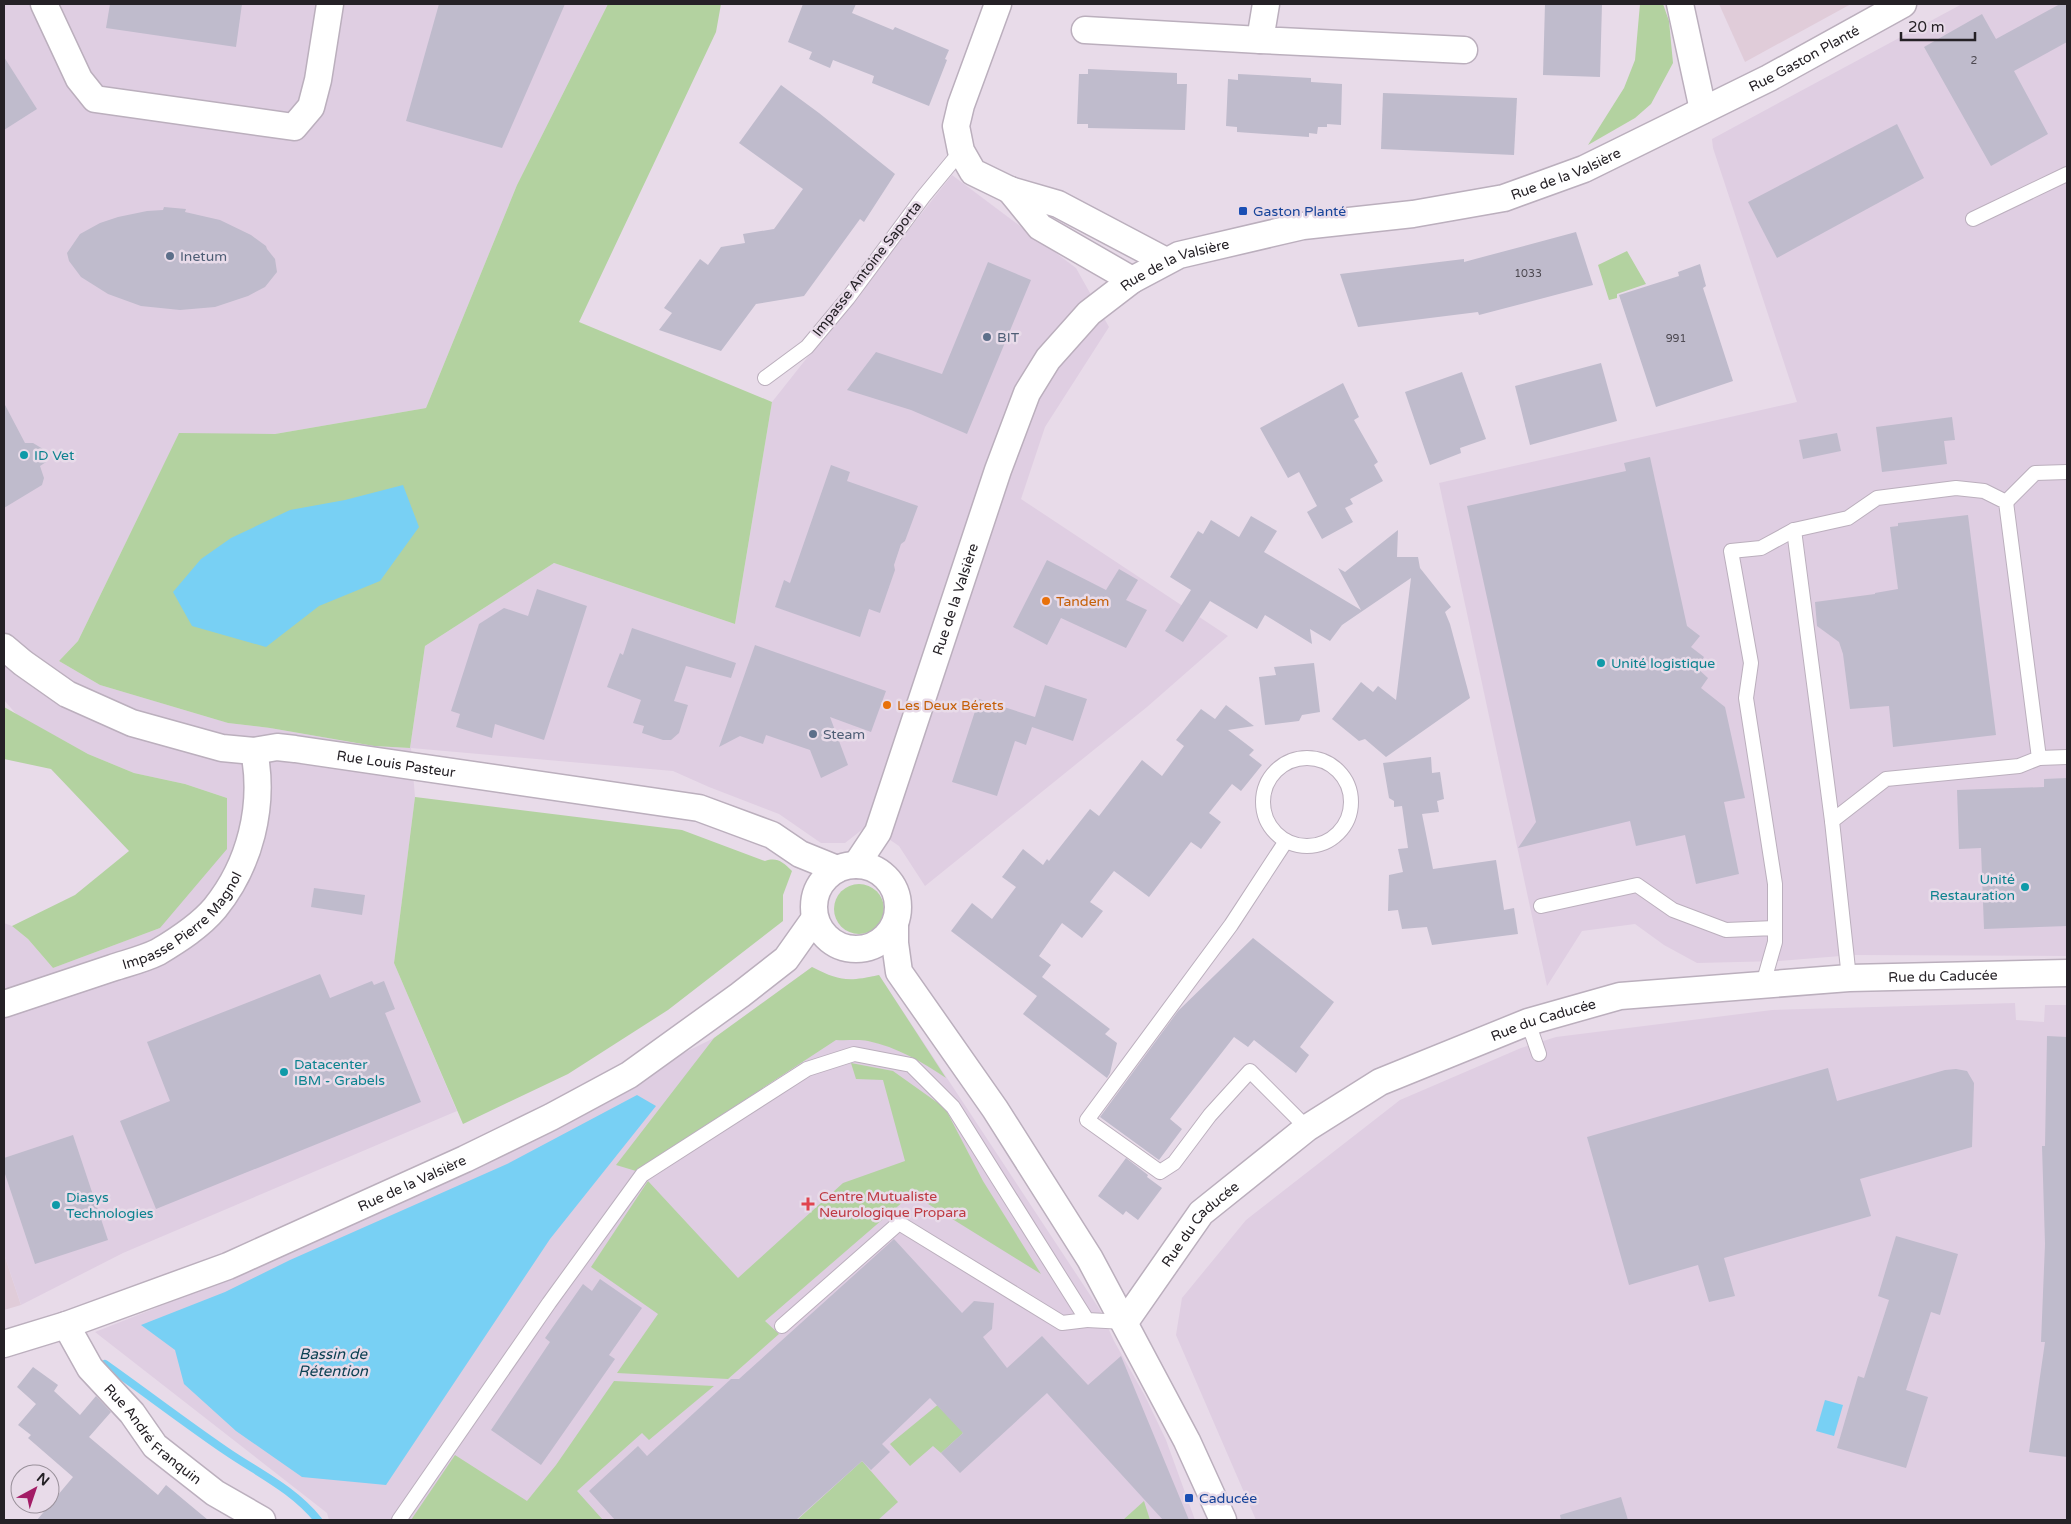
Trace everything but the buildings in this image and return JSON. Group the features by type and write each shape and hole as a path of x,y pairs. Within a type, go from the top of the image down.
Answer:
{"street":[{"path":"44,4 79,79 95,98 294,127 311,107 318,80 330,4"},
{"path":"998,4 961,105 956,126 961,151 973,172 1010,190 1058,204 1166,261"},
{"path":"1260,40 1266,4"},
{"path":"1680,4 1701,93 1703,110"},
{"name":"Rue Gaston Planté","path":"1703,110 1769,78 1903,4"},
{"path":"1086,30 1464,50"},
{"name":"Rue de la Valsière","path":"846,867 878,832 998,470 1027,393 1048,359 1089,313 1132,280 1180,255 1303,226 1413,214 1504,198 1584,169 1703,110"},
{"path":"1010,190 1040,227 1132,280"},
{"name":"Rue Louis Pasteur","path":"4,647 23,664 67,694 132,723 200,743 254,752 277,747 295,749 699,808 772,835 800,854 846,867"},
{"name":"Impasse Pierre Magnol","path":"4,1004 156,953 192,930 215,908 236,877 250,842 256,816 258,780 254,752"},
{"path":"878,832 889,880"},
{"path":"800,854 808,875 820,929 827,938 900,972"},
{"path":"815,911 816,894 821,884 828,875 846,867 868,866 879,871 889,880 899,902 895,926 895,943 900,972 995,1109 1090,1259 1188,1441 1222,1520"},
{"name":"Rue de la Valsière","path":"4,1344 66,1325 228,1266 465,1159 551,1117 629,1075 786,960 815,911"},
{"path":"848,947 870,948 880,943 895,926"},
{"name":"Rue de la Valsière","path":"786,960 848,947"},
{"name":"Rue du Caducée","path":"1125,1322 1201,1213 1307,1128 1380,1082 1528,1022 1620,996 1849,978 2067,973"},
{"name":"Rue André Franquin","path":"66,1325 90,1368 132,1413 154,1446 215,1493 262,1520"}],"lane":[{"name":"Impasse Antoine Saporta","path":"765,378 807,347 848,298 923,197 961,151"},
{"path":"1973,219 2067,174"},
{"path":"2006,502 2036,473 2067,472"},
{"path":"1764,984 1775,942 1775,884 1746,698 1751,663 1731,551 1761,548 1794,530 1848,518 1877,498 1956,488 1984,491 2006,502"},
{"path":"2006,502 2039,758"},
{"path":"1794,530 1832,821 1849,978"},
{"path":"1832,821 1886,779 2019,766 2039,758 2067,757"},
{"path":"1304,758 1323,760 1338,771 1349,786 1352,798 1351,810 1346,824 1337,835 1325,843 1299,846 1286,841 1275,833 1267,822 1263,809 1263,795 1267,782 1275,771 1286,762 1304,758"},
{"path":"1286,841 1231,925 1088,1120 1160,1172 1174,1163 1210,1115 1250,1071 1307,1128"},
{"path":"1541,906 1637,885 1673,910 1726,930 1775,928"},
{"path":"1528,1022 1538,1054"},
{"path":"398,1520 549,1303 642,1175 807,1069 854,1054 910,1065 953,1107 1087,1320"},
{"path":"782,1326 899,1223 1062,1323 1087,1320 1125,1322"}],"shaded area":[{"path":"4,4 608,4 517,185 426,408 275,434 179,434 78,641 59,661 100,685 228,723 270,728 374,746 410,748 425,646 554,563 735,624 772,402 952,175 1076,268 1109,327 1045,427 1021,499 1228,636 1147,707 925,886 899,846 868,825 845,843 821,843 779,814 673,771 411,748 415,797 394,963 457,1111 123,1253 21,1305 4,1254 4,923 12,926 28,939 53,968 160,928 227,798 185,784 134,773 88,754 17,715 4,700"},
{"path":"1719,4 1851,4 1745,62"},
{"path":"1962,4 2067,4 2067,956 1853,955 1779,961 1697,963 1664,945 1635,924 1582,931 1547,986 1439,483 1797,402 1713,148 1712,139"},
{"name":"Centre Mutualiste Neurologique Propara","path":"812,967 834,978 857,980 879,975 1100,1310 1114,1341 1145,1396 1166,1440 1195,1520 329,1520 327,1513 95,1332 224,1281 714,1038"},
{"path":"2015,1003 2016,1020 2044,1022 2045,1005 2067,1005 2067,1520 1256,1520 1176,1335 1182,1298 1246,1220 1400,1100 1521,1048 1556,1037 1772,1010"},
{"path":"4,1254 21,1305 4,1310"}],"green space":[{"path":"608,4 721,4 716,32 579,322 772,402 735,624 554,563 425,646 410,748 374,746 270,728 228,723 100,685 59,661 78,641 179,433 275,434 426,408 517,185"},
{"path":"1640,4 1663,4 1669,21 1673,63 1651,104 1635,118 1588,145 1624,88 1635,60"},
{"path":"1627,251 1646,284 1617,294 1617,298 1609,300 1598,265"},
{"path":"4,707 88,754 134,773 185,784 227,798 227,849 160,928 53,968 28,939 12,926 75,895 129,851 51,769 4,759"},
{"path":"415,797 682,830 765,861 776,860 792,871 783,895 783,921 668,1010 568,1074 463,1124 394,963"},
{"path":"854,884 864,884 877,891 884,904 884,914 877,927 864,934 854,934 845,930 838,923 834,914 834,904 838,895 845,888"},
{"path":"812,967 837,978 844,979 859,979 879,975 946,1078 918,1061 889,1047 864,1040 836,1040 636,1171 616,1165 714,1038"},
{"path":"851,1063 893,1071 945,1108 983,1181 1041,1274 912,1194 765,1321 779,1334 728,1379 617,1373 658,1314 591,1267 648,1181 738,1278 843,1183 905,1161 883,1080 856,1079"},
{"path":"614,1381 714,1386 649,1440 642,1433 577,1491 603,1520 411,1520 455,1455 527,1501 556,1465"},
{"path":"946,1398 963,1433 941,1453 933,1446 910,1466 890,1444"},
{"path":"862,1461 898,1502 878,1520 797,1520"},
{"path":"1144,1501 1150,1520 1123,1520"}],"water":[{"path":"403,485 419,527 380,581 319,606 266,647 192,626 173,592 201,559 231,538 290,510 345,500"},
{"name":"Bassin de Rétention","path":"637,1095 656,1106 550,1239 386,1485 302,1477 236,1431 184,1384 175,1350 141,1325 225,1292 290,1260 507,1164"},
{"path":"1825,1400 1843,1405 1834,1436 1816,1431"}],"waterway":[{"path":"105,1364 238,1459 286,1490 298,1499 318,1520"}],"place":[{"name":"Gaston Planté","path":"1243,211"},
{"name":"Inetum","path":"170,256"},
{"name":"BIT","path":"987,337"},
{"name":"ID Vet","path":"24,455"},
{"name":"Tandem","path":"1046,601"},
{"name":"Unité logistique","path":"1601,663"},
{"name":"Les Deux Bérets","path":"887,705"},
{"name":"Steam","path":"813,734"},
{"name":"Unité Restauration","path":"2025,887"},
{"name":"Datacenter IBM - Grabels","path":"284,1072"},
{"name":"Centre Mutualiste Neurologique Propara","path":"808,1204"},
{"name":"Diasys Technologies","path":"56,1205"},
{"name":"Caducée","path":"1189,1498"}]}
